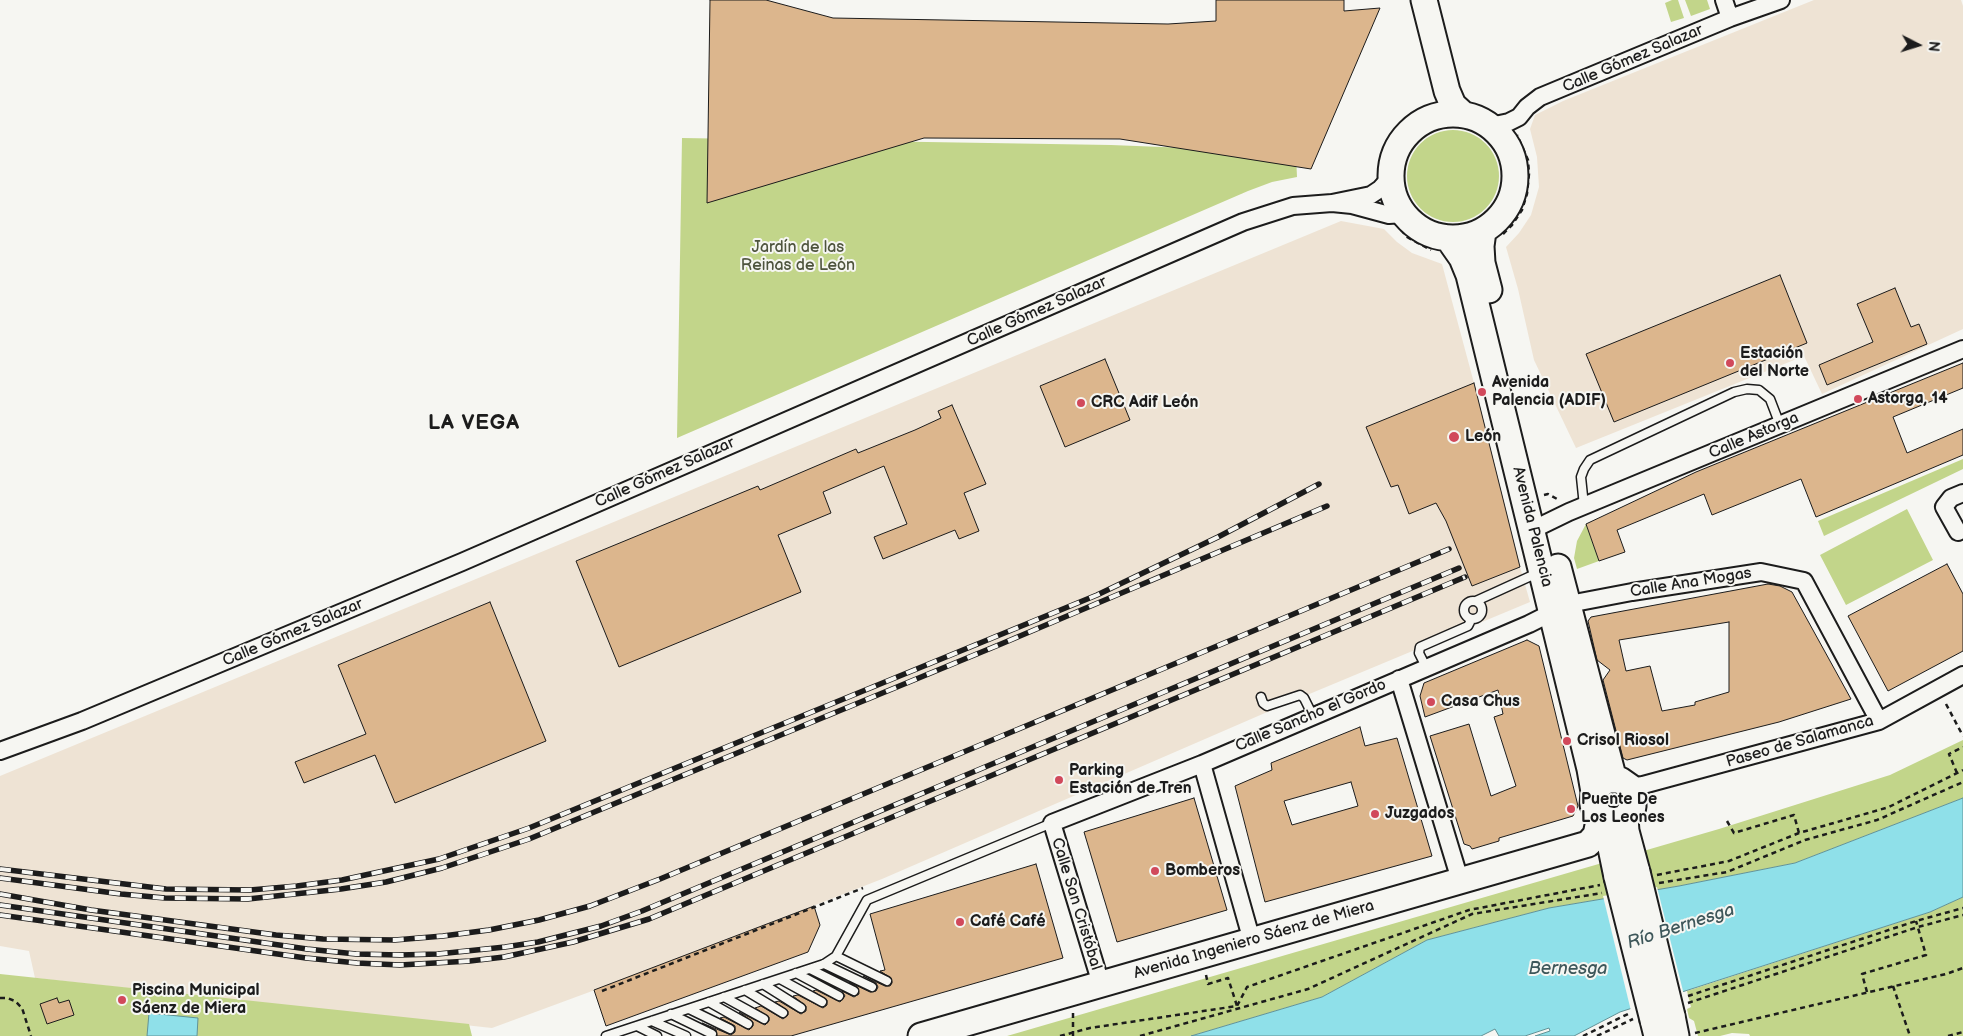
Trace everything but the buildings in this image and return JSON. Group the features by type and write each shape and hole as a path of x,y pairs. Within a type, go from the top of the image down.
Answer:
{"main road":[{"path":"1409,0 1431,90 1430,108 1426,120"},
{"path":"1424,0 1447,91 1453,105 1464,115"},
{"path":"1445,115 1464,115 1500,124 1512,159 1514,177 1512,194 1492,234 1463,238 1440,244 1431,235 1396,215 1396,203 1390,177 1393,160 1400,143 1412,130 1426,120 1445,115"},
{"name":"Avenida Palencia","path":"1492,234 1482,263 1539,527 1542,567 1561,609 1611,802 1626,831 1627,877 1664,1020"},
{"name":"Avenida Palencia","path":"1440,244 1462,258 1469,275 1539,527"},
{"path":"1539,527 1561,609"},
{"path":"1611,802 1596,835 1588,844 1627,877"},
{"name":"Avenida Ingeniero Sáenz de Miera","path":"921,1036 1588,844"}],"street":[{"path":"1724,0 1730,18"},
{"name":"Calle Gómez Salazar","path":"1500,124 1519,117 1527,107 1540,97 1730,18 1781,0"},
{"name":"Calle Gómez Salazar","path":"0,752 90,717 462,562 1243,222 1293,206 1354,200 1371,195 1380,189 1390,177"},
{"name":"Calle Gómez Salazar","path":"1332,203 1352,205 1396,215"},
{"name":"Calle Astorga","path":"1539,527 1584,506 1963,349"},
{"path":"1958,532 1944,507 1951,498 1963,493"},
{"name":"Calle Ana Mogas","path":"1561,609 1632,592 1761,572 1804,581 1879,721"},
{"name":"Calle Sancho el Gordo","path":"1052,823 1202,764 1561,609"},
{"name":"Paseo de Salamanca","path":"1611,802 1643,785 1879,721 1963,675"},
{"path":"1399,678 1460,880"},
{"path":"1202,764 1252,941"},
{"name":"Calle San Cristóbal","path":"1052,823 1101,984"}],"lane":[{"path":"1584,506 1581,477 1590,460 1734,392 1747,389 1759,390 1770,399 1780,425"},
{"path":"1476,602 1530,576 1542,567"},
{"path":"1426,667 1419,653 1420,647 1468,626 1471,620 1480,617 1482,612 1481,606 1476,602 1470,601 1464,608 1464,614 1471,620"},
{"path":"1261,697 1263,703 1268,706 1300,695 1304,698 1313,716"},
{"path":"606,1036 618,1035 671,1014 824,964 836,956 867,900 1052,823"},
{"path":"836,956 887,981"},
{"path":"824,964 872,987"},
{"path":"810,969 854,991"},
{"path":"796,973 839,996"},
{"path":"780,979 822,1002"},
{"path":"763,984 801,1008"},
{"path":"745,990 783,1013"},
{"path":"724,997 764,1019"},
{"path":"709,1002 748,1024"},
{"path":"689,1009 730,1029"},
{"path":"671,1014 712,1034"},
{"path":"652,1021 686,1036"},
{"path":"637,1026 656,1036"}],"path":[{"path":"1492,234 1512,225 1522,210 1528,194 1528,160 1522,144 1500,124"},
{"path":"1396,215 1407,237 1427,249 1440,244"},
{"path":"1548,494 1556,498"},
{"path":"1946,704 1963,736"},
{"path":"1958,773 1949,754 1963,747"},
{"path":"1237,1006 1247,987 1469,910 1627,877 1729,861 1799,833 1889,808 1963,770"},
{"path":"1140,1036 1308,988 1472,914 1627,877 1727,872 1805,840 1877,820 1963,782"},
{"path":"1727,821 1734,833 1794,815 1799,833"},
{"path":"602,991 867,886"},
{"path":"1664,1020 1916,921 1963,908"},
{"path":"1583,1036 1627,1014 1664,1020 1918,927 1963,915"},
{"path":"1867,992 1862,974 1926,955 1916,921"},
{"path":"1597,1036 1664,1020 1867,992 1946,974 1963,968"},
{"path":"1204,971 1208,984 1228,978 1237,1006"},
{"path":"1892,986 1910,1036"},
{"path":"0,998 15,1001 22,1008 31,1036"},
{"path":"1060,1036 1090,1028 1237,1006"},
{"path":"1073,1036 1074,1020"},
{"path":"1948,1036 1963,1032"}],"shaded area":[{"path":"1814,0 1961,0 1963,6 1963,329 1822,394 1804,356 1576,448 1534,360 1518,289 1506,247 1519,233 1531,215 1539,187 1537,157 1530,129 1535,115 1563,101"},
{"path":"1341,221 1384,229 1412,253 1442,264 1530,602 1295,700 882,879 641,973 492,1028 35,978 29,951 0,946 0,776"}],"green space":[{"path":"1678,0 1684,18 1671,22 1665,3"},
{"path":"1685,0 1707,0 1710,9 1691,16"},
{"path":"1453,130 1471,133 1486,143 1496,158 1499,176 1496,194 1486,209 1471,219 1453,222 1435,219 1420,209 1410,194 1407,176 1410,158 1420,143 1435,133"},
{"name":"Jardín de las Reinas de León","path":"682,138 1187,148 1296,155 1297,177 1272,182 1248,191 677,438"},
{"path":"1963,459 1963,469 1824,536 1818,521"},
{"path":"1907,509 1933,560 1846,605 1820,555"},
{"path":"1586,524 1599,561 1577,569 1574,558 1577,541"},
{"path":"1963,740 1963,798 1795,863 1679,886 1549,908 1427,940 1322,997 1191,1036 1007,1036 1719,829 1890,775"},
{"path":"1963,897 1963,1036 1750,1036 1749,1034 1732,1033 1720,1036 1698,1036 1694,1021 1689,1018 1687,1009 1691,1007 1687,991 1930,912"},
{"name":"Piscina Municipal Sáenz de Miera","path":"0,974 469,1024 472,1036 0,1036"}],"water":[{"name":"Bernesga","path":"1963,798 1963,897 1930,912 1620,1012 1574,1036 1535,1036 1550,1031 1549,1028 1525,1036 1499,1036 1495,1029 1481,1036 1191,1036 1322,997 1427,940 1549,908 1679,886 1795,863"},
{"path":"149,1013 198,1018 197,1036 147,1036"}],"pier":[{"name":"Puente De Los Leones","path":"1657,887 1684,995 1631,1011 1603,896"}],"railway":[{"path":"0,869 166,889 250,890 342,880 439,859 529,828 1097,595 1218,537 1319,484"},
{"path":"0,878 165,898 248,899 386,882 442,868 529,839 1001,644 1327,506"},
{"path":"0,894 91,910 276,935 323,939 395,940 443,936 489,930 539,920 590,906 660,879 1449,549"},
{"path":"0,905 307,949 356,954 438,954 538,942 601,926 642,911 1459,568"},
{"path":"0,915 306,958 357,963 400,965 470,961 504,957 573,942 649,919 1465,577"}],"place":[{"name":"Estación del Norte","path":"1730,363"},
{"name":"Avenida Palencia (ADIF)","path":"1482,392"},
{"name":"Astorga, 14","path":"1858,399"},
{"name":"CRC Adif León","path":"1081,403"},
{"name":"León","path":"1454,437"},
{"name":"Casa Chus","path":"1431,702"},
{"name":"Crisol Riosol","path":"1567,741"},
{"name":"Parking Estación de Tren","path":"1059,780"},
{"name":"Puente De Los Leones","path":"1571,809"},
{"name":"Juzgados","path":"1375,814"},
{"name":"Bomberos","path":"1155,871"},
{"name":"Café Café","path":"960,922"},
{"name":"Piscina Municipal Sáenz de Miera","path":"122,1000"}],"district":[{"name":"LA VEGA","path":"474,424"}],"water label":[{"name":"Río Bernesga","path":"1681,927"}]}
